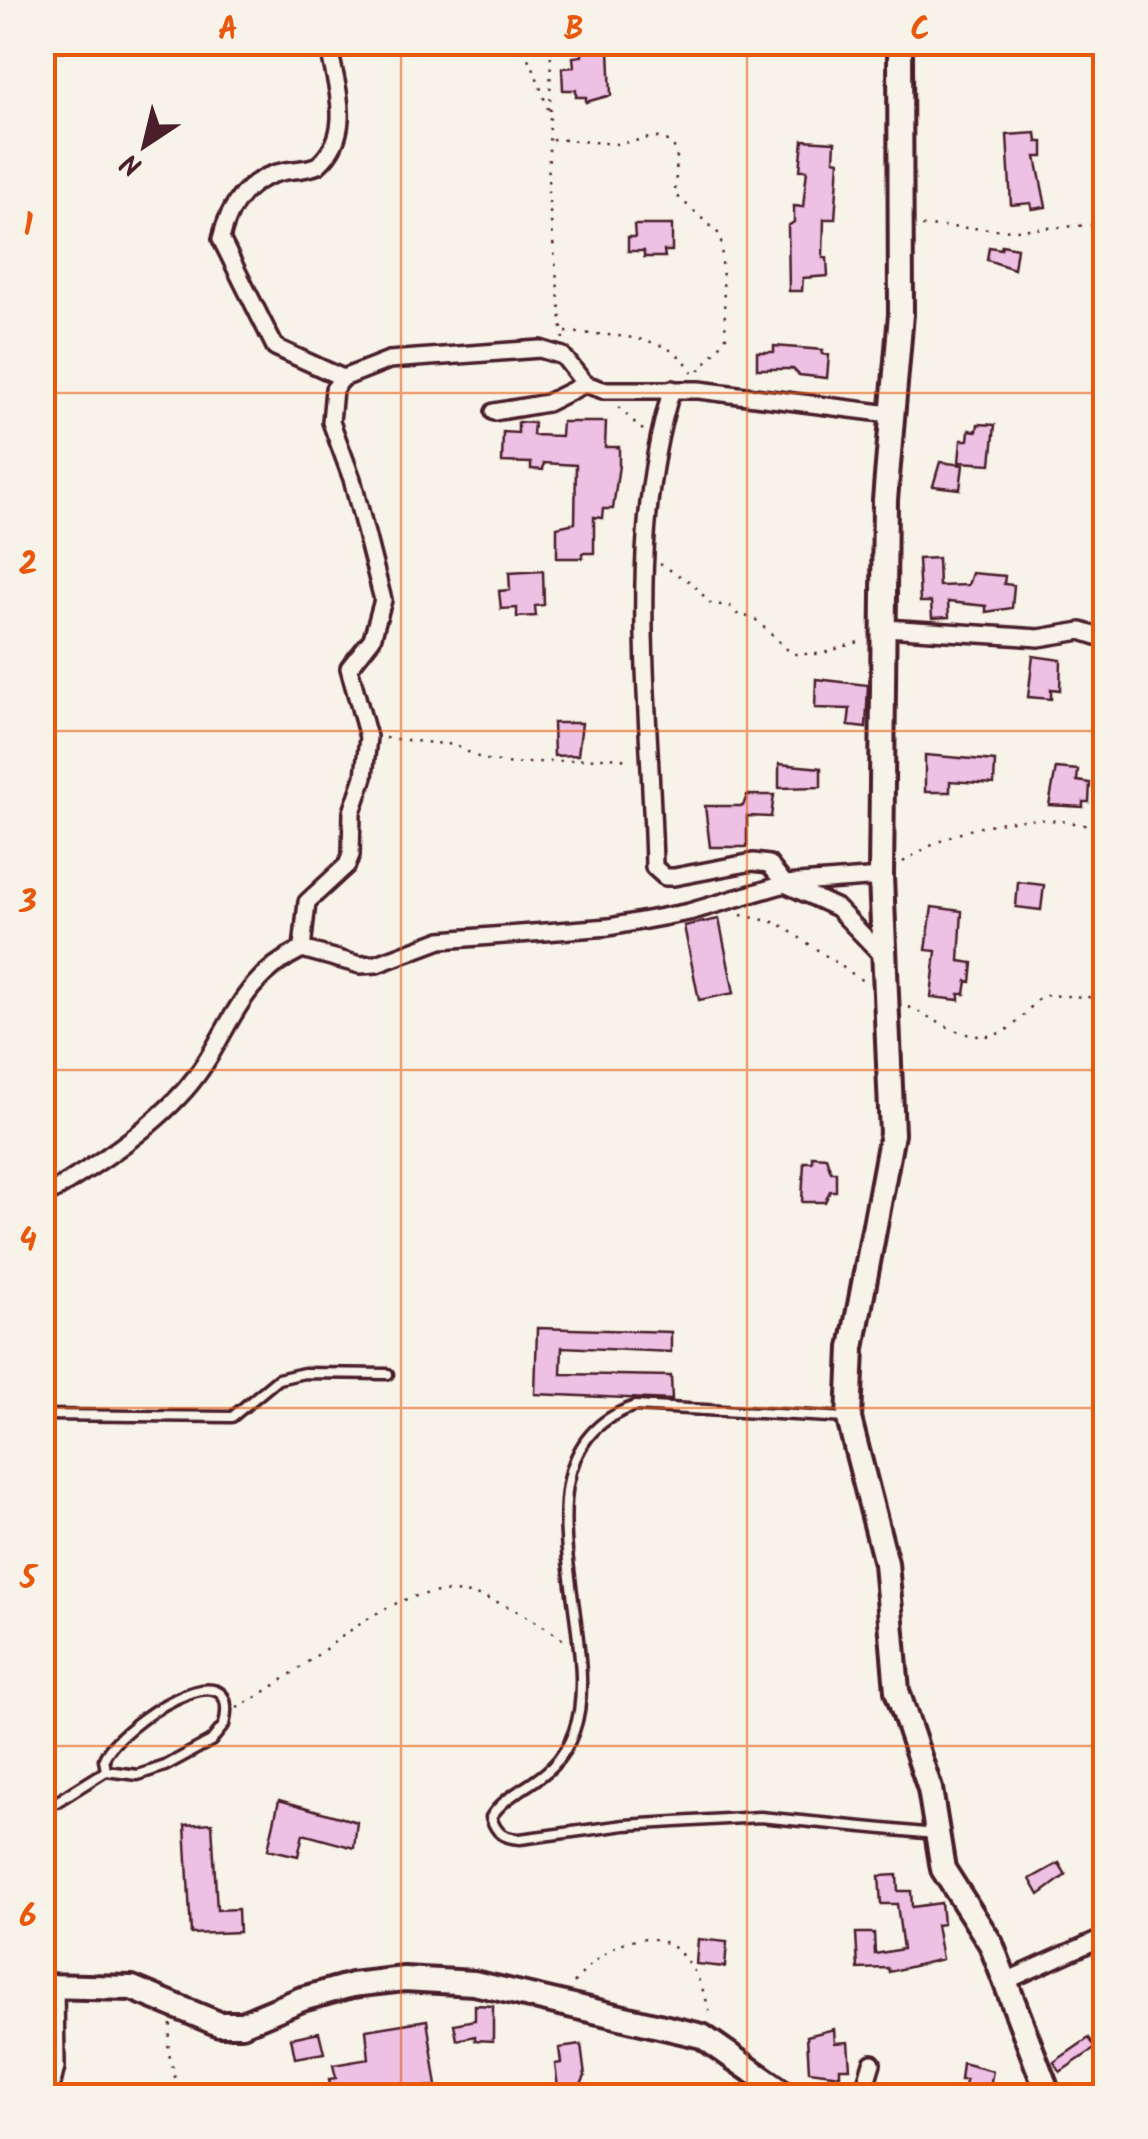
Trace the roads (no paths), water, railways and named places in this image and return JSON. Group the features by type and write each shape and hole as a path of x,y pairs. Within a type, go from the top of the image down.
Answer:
{"street":[{"path":"328,42 340,100 337,141 318,165 266,176 250,186 236,200 221,239 276,347 323,365 343,378"},
{"path":"900,42 901,314 884,500 882,955 892,1134 852,1348 849,1419 886,1563 897,1690 930,1788 935,1834 948,1879 991,1944 1049,2096"},
{"path":"42,1198 97,1162 181,1094 203,1069 239,1000 302,949 307,902 347,865 351,856 352,812 364,776 368,738 350,668 372,639 382,600 352,479 332,422 334,390 343,378 405,358 476,357 540,349 563,356 590,386"},
{"path":"494,412 547,402 590,386 672,388 890,414"},
{"path":"672,388 655,445 642,609 654,867 665,877 674,877 763,862 775,868 785,884 836,908 882,955"},
{"path":"885,628 1039,638 1081,631 1106,639"},
{"path":"302,949 360,965 377,964 440,940 609,927 690,912 785,884 882,876"},
{"path":"1006,1981 1106,1936"},
{"path":"49,2096 56,2068 49,1985 132,1988 219,2024 242,2024 302,1999 352,1985 404,1979 474,1983 685,2030 716,2043 788,2096"},
{"path":"862,2096 872,2063"}],"lane":[{"path":"42,1415 232,1416 278,1379 304,1374 388,1374"},
{"path":"849,1419 635,1406 595,1426 571,1478 567,1510 566,1559 582,1698 575,1730 562,1758 539,1780 497,1807 491,1816 495,1830 505,1838 760,1817 935,1834"},
{"path":"42,1811 106,1771 138,1776 165,1766 219,1734 227,1714 215,1692 199,1688 180,1693 116,1742 104,1759 106,1771"}]}
